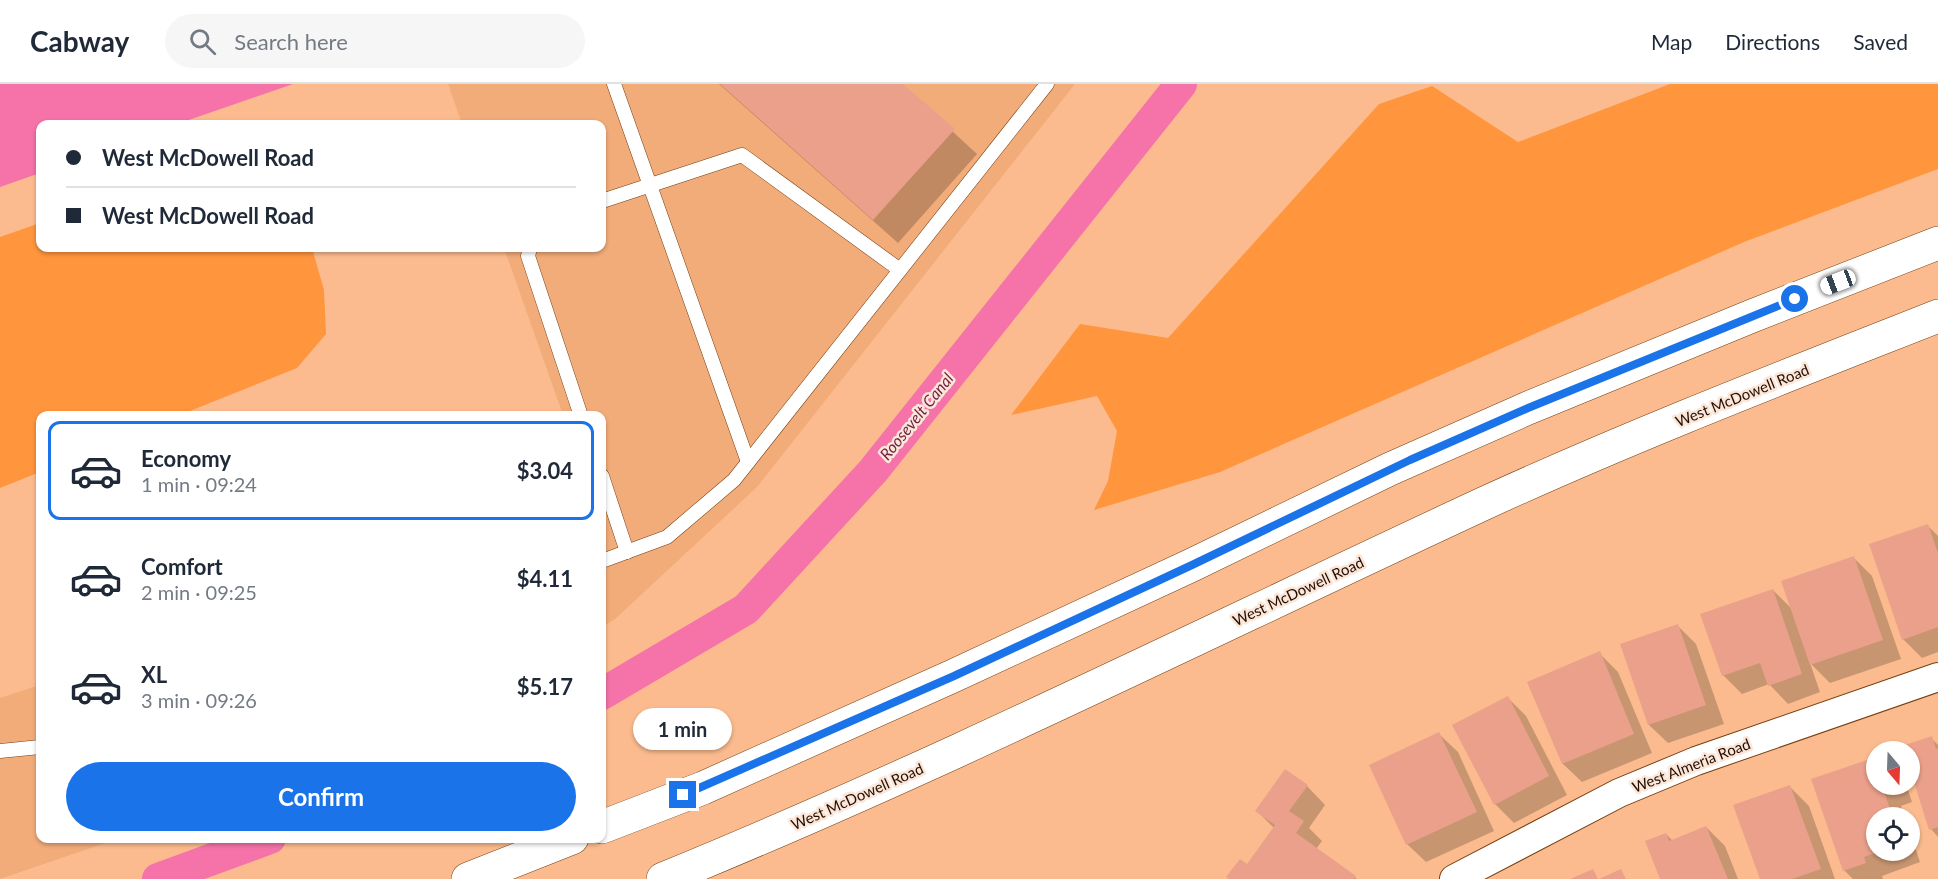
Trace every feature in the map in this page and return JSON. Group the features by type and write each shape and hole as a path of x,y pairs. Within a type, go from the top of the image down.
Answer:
{"main road":[{"path":"606,825 703,788 954,676 1192,565 1390,469 1517,412 1938,243"},
{"name":"West McDowell Road","path":"663,879 804,820 1036,716 1507,493 1938,316"},
{"path":"468,879 559,843"}],"street":[{"name":"West Almeria Road","path":"1454,879 1619,793 1696,761 1938,677"}],"lane":[{"path":"614,84 748,462"},
{"path":"606,560 667,537 734,480 1047,84"},
{"path":"606,200 742,154 900,270"},
{"path":"529,252 528,256 579,411"},
{"path":"606,488 627,552"},
{"path":"0,751 36,747"}],"shaded area":[{"path":"0,84 293,84 189,120 36,120 36,174 0,187"},
{"path":"448,84 1075,84 757,487 614,620 606,625 606,411 562,411 505,252 606,252 606,120 461,120"},
{"path":"1670,84 1938,84 1938,169 1744,242 1220,472 1094,510 1108,481 1117,431 1097,396 1011,415 1080,324 1168,338 1379,104 1432,86 1518,142"},
{"path":"36,224 36,252 313,252 324,290 326,334 297,368 190,411 36,411 36,474 0,488 0,237"},
{"path":"36,686 36,843 105,843 0,879 0,698"}],"building":[{"path":"720,84 903,84 955,129 873,220"},
{"path":"1928,524 1938,553 1938,627 1902,640 1869,544"},
{"path":"1854,556 1883,640 1810,665 1781,581"},
{"path":"1773,589 1802,674 1768,686 1760,663 1722,676 1700,614"},
{"path":"1678,624 1706,705 1648,725 1620,644"},
{"path":"1600,651 1634,734 1562,764 1527,682"},
{"path":"1508,696 1549,776 1494,805 1452,725"},
{"path":"1439,732 1477,812 1406,845 1369,765"},
{"path":"1932,736 1936,749 1938,748 1938,827 1929,830 1918,795 1920,795 1920,741 1917,741"},
{"path":"1866,760 1866,795 1885,795 1889,807 1866,807 1866,856 1864,857 1866,863 1843,871 1811,779"},
{"path":"1285,769 1308,785 1289,811 1304,821 1296,833 1356,876 1354,879 1229,879 1226,877 1240,859 1247,864 1275,825 1255,811"},
{"path":"1790,785 1821,869 1792,879 1760,879 1733,805"},
{"path":"1706,826 1728,879 1660,879 1645,841 1666,833 1669,841"},
{"path":"1593,869 1598,879 1570,879"},
{"path":"1621,869 1626,879 1599,879"}],"waterway":[{"name":"Roosevelt Canal","path":"606,692 746,609 873,471 1181,84"},
{"name":"Roosevelt Canal","path":"158,879 256,843"}],"route":[{"path":"683,795 795,748 954,676 1410,460 1528,408 1795,299"}]}
